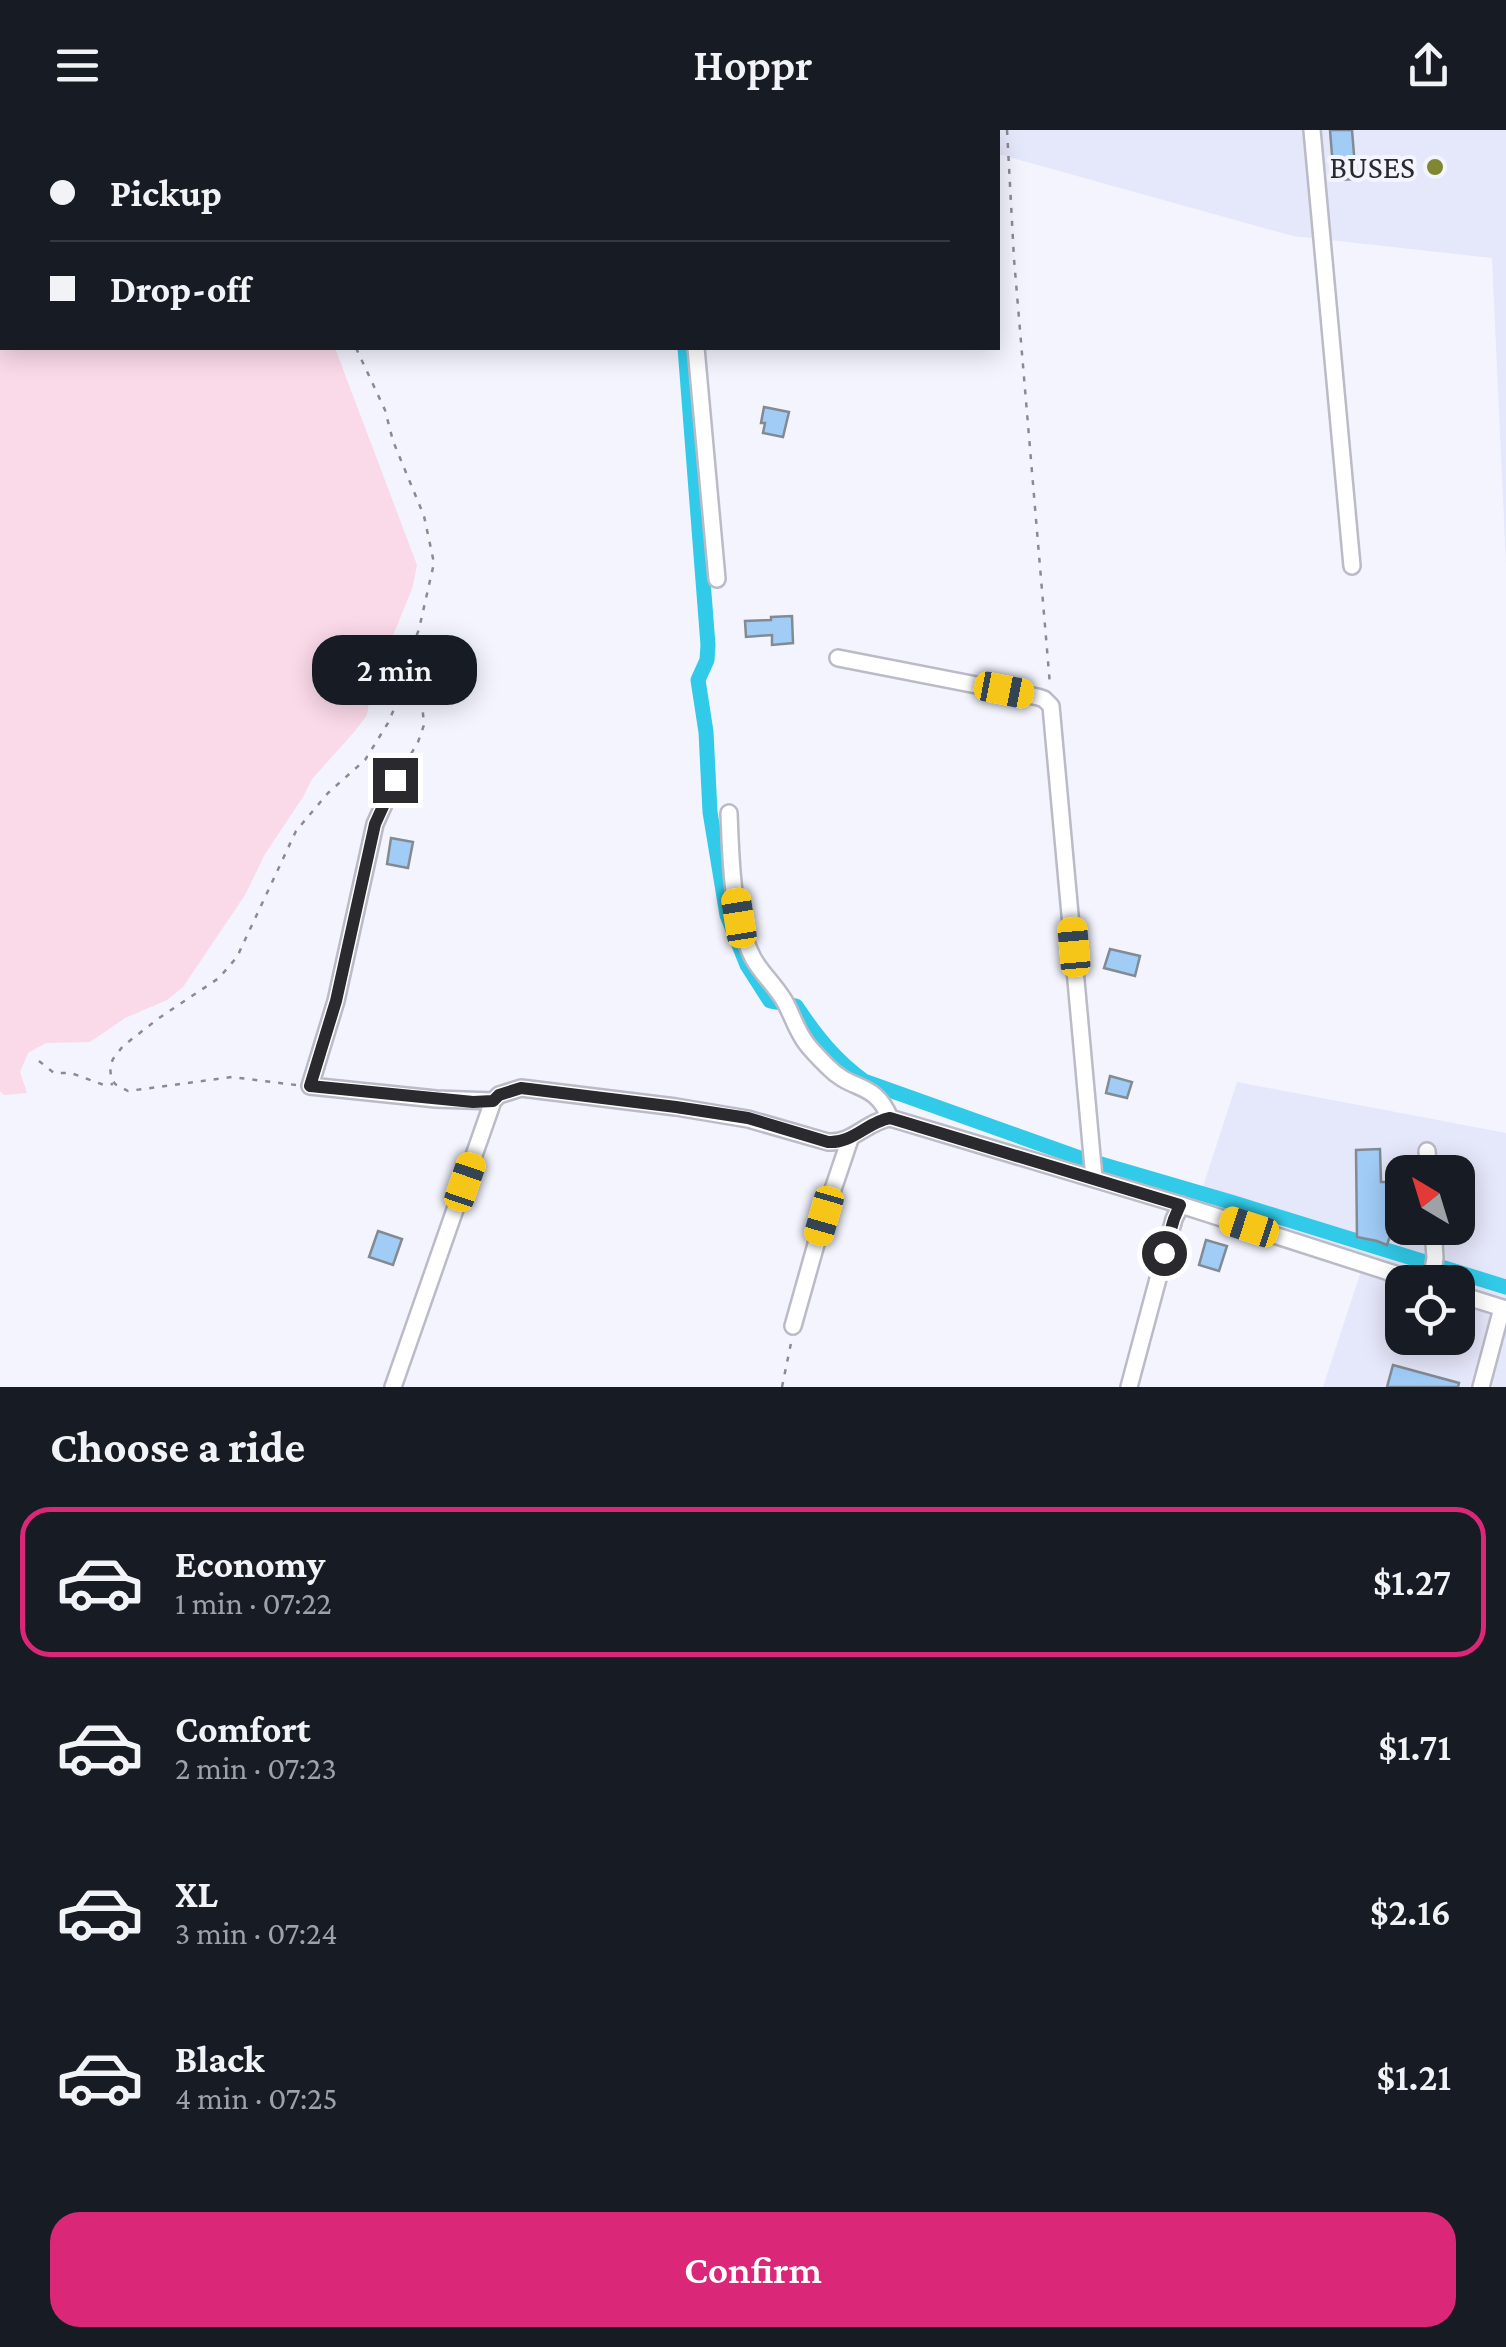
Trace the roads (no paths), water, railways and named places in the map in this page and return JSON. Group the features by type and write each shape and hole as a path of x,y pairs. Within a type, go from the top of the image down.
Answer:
{"street":[{"path":"1312,130 1352,566"},
{"path":"696,350 717,580"},
{"path":"838,658 1044,698 1051,706 1094,1178"},
{"path":"395,780 375,824 336,1001 310,1086 493,1101"},
{"path":"728,813 739,918 753,958 784,999 804,1041 846,1082 876,1094 890,1118"},
{"path":"393,1387 493,1101 521,1088 748,1118 838,1143 870,1124 890,1118 1397,1265"},
{"path":"793,1326 850,1139"},
{"path":"1128,1387 1180,1205"},
{"path":"1475,1300 1504,1309 1481,1387"}],"waterway":[{"path":"685,350 708,645 707,660 698,680 706,732 710,812 727,915 747,965 770,1001 796,1006 827,1047 864,1081 1080,1158 1506,1287"}],"place":[{"name":"BUSES","path":"1435,167"}]}
